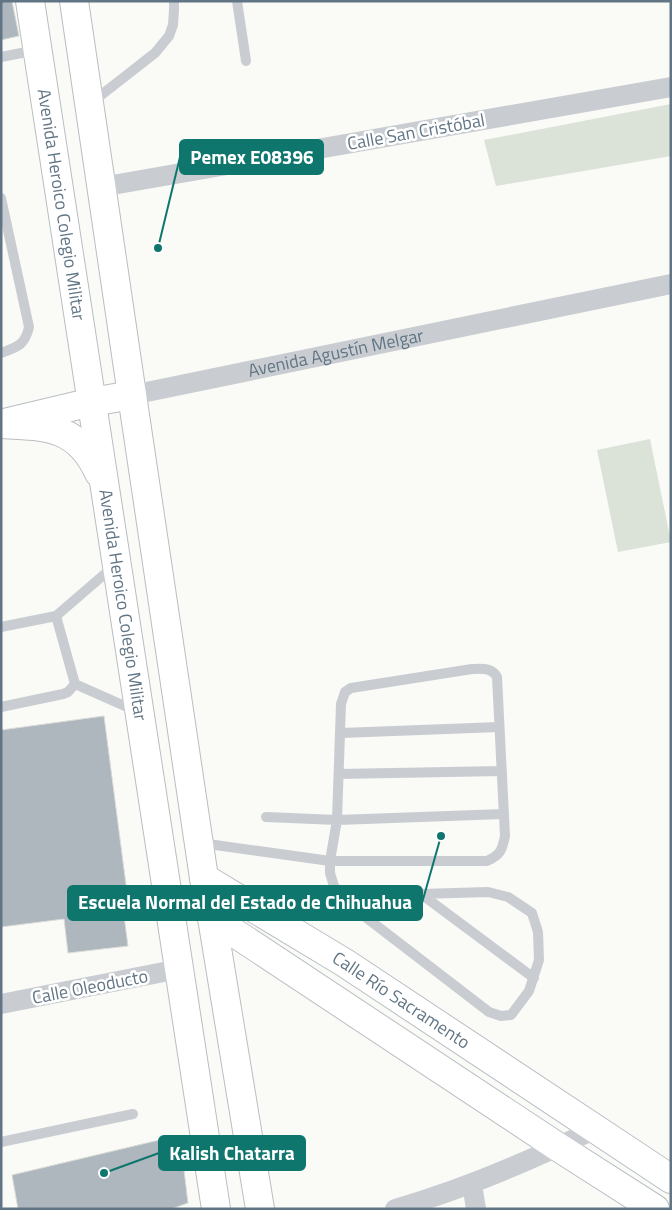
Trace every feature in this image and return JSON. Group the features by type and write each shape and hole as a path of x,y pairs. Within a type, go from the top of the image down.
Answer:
{"main road":[{"name":"Avenida Heroico Colegio Militar","path":"30,1 216,1209"},
{"path":"74,1 204,878 260,1209"},
{"name":"Avenida Agustín Melgar","path":"1,424 92,402 132,395"},
{"path":"1,424 38,426 59,430 69,436 79,443 90,456 106,489"},
{"name":"Calle Río Sacramento","path":"204,878 345,963 671,1179"},
{"name":"Calle Río Sacramento","path":"212,918 655,1209"},
{"path":"464,1085 484,1056"}],"street":[{"name":"Calle San Cristóbal","path":"101,187 671,87"},
{"name":"Avenida Agustín Melgar","path":"132,395 671,284"},
{"name":"Calle Oleoducto","path":"1,1004 179,969"},
{"path":"395,1209 472,1184 595,1129"},
{"path":"472,1184 476,1209"}],"lane":[{"path":"89,104 156,53 169,36 173,25 174,1"},
{"path":"237,1 246,61"},
{"path":"1,57 38,50"},
{"path":"1,198 29,327 27,338 22,343 15,348 1,353"},
{"path":"1,627 56,616 117,564"},
{"path":"56,616 76,684 140,712"},
{"path":"199,843 330,861 487,861 496,857 502,849 505,836 497,677 489,669 351,688 345,692 343,696 337,820 330,861 330,873 334,886 342,899 489,1012 501,1016 511,1015 529,991 539,960 538,932 532,913 508,897 488,892 342,899"},
{"path":"1,707 63,694 76,684"},
{"path":"341,733 499,727"},
{"path":"339,774 502,771"},
{"path":"266,817 337,820 504,814"},
{"path":"422,894 534,978"},
{"path":"1,1142 132,1114"}],"shaded area":[{"path":"671,104 671,156 496,186 484,140"},
{"path":"650,439 671,542 618,552 597,450"}],"building":[{"path":"1,1 12,1 19,36 1,40"},
{"path":"104,716 128,900 122,901 128,946 68,953 64,919 1,927 1,730"},
{"path":"172,1137 184,1170 188,1203 171,1209 18,1209 12,1175"}],"place":[{"name":"Pemex E08396","path":"158,248"},
{"name":"Escuela Normal del Estado de Chihuahua","path":"441,836"},
{"name":"Kalish Chatarra","path":"104,1173"}]}
